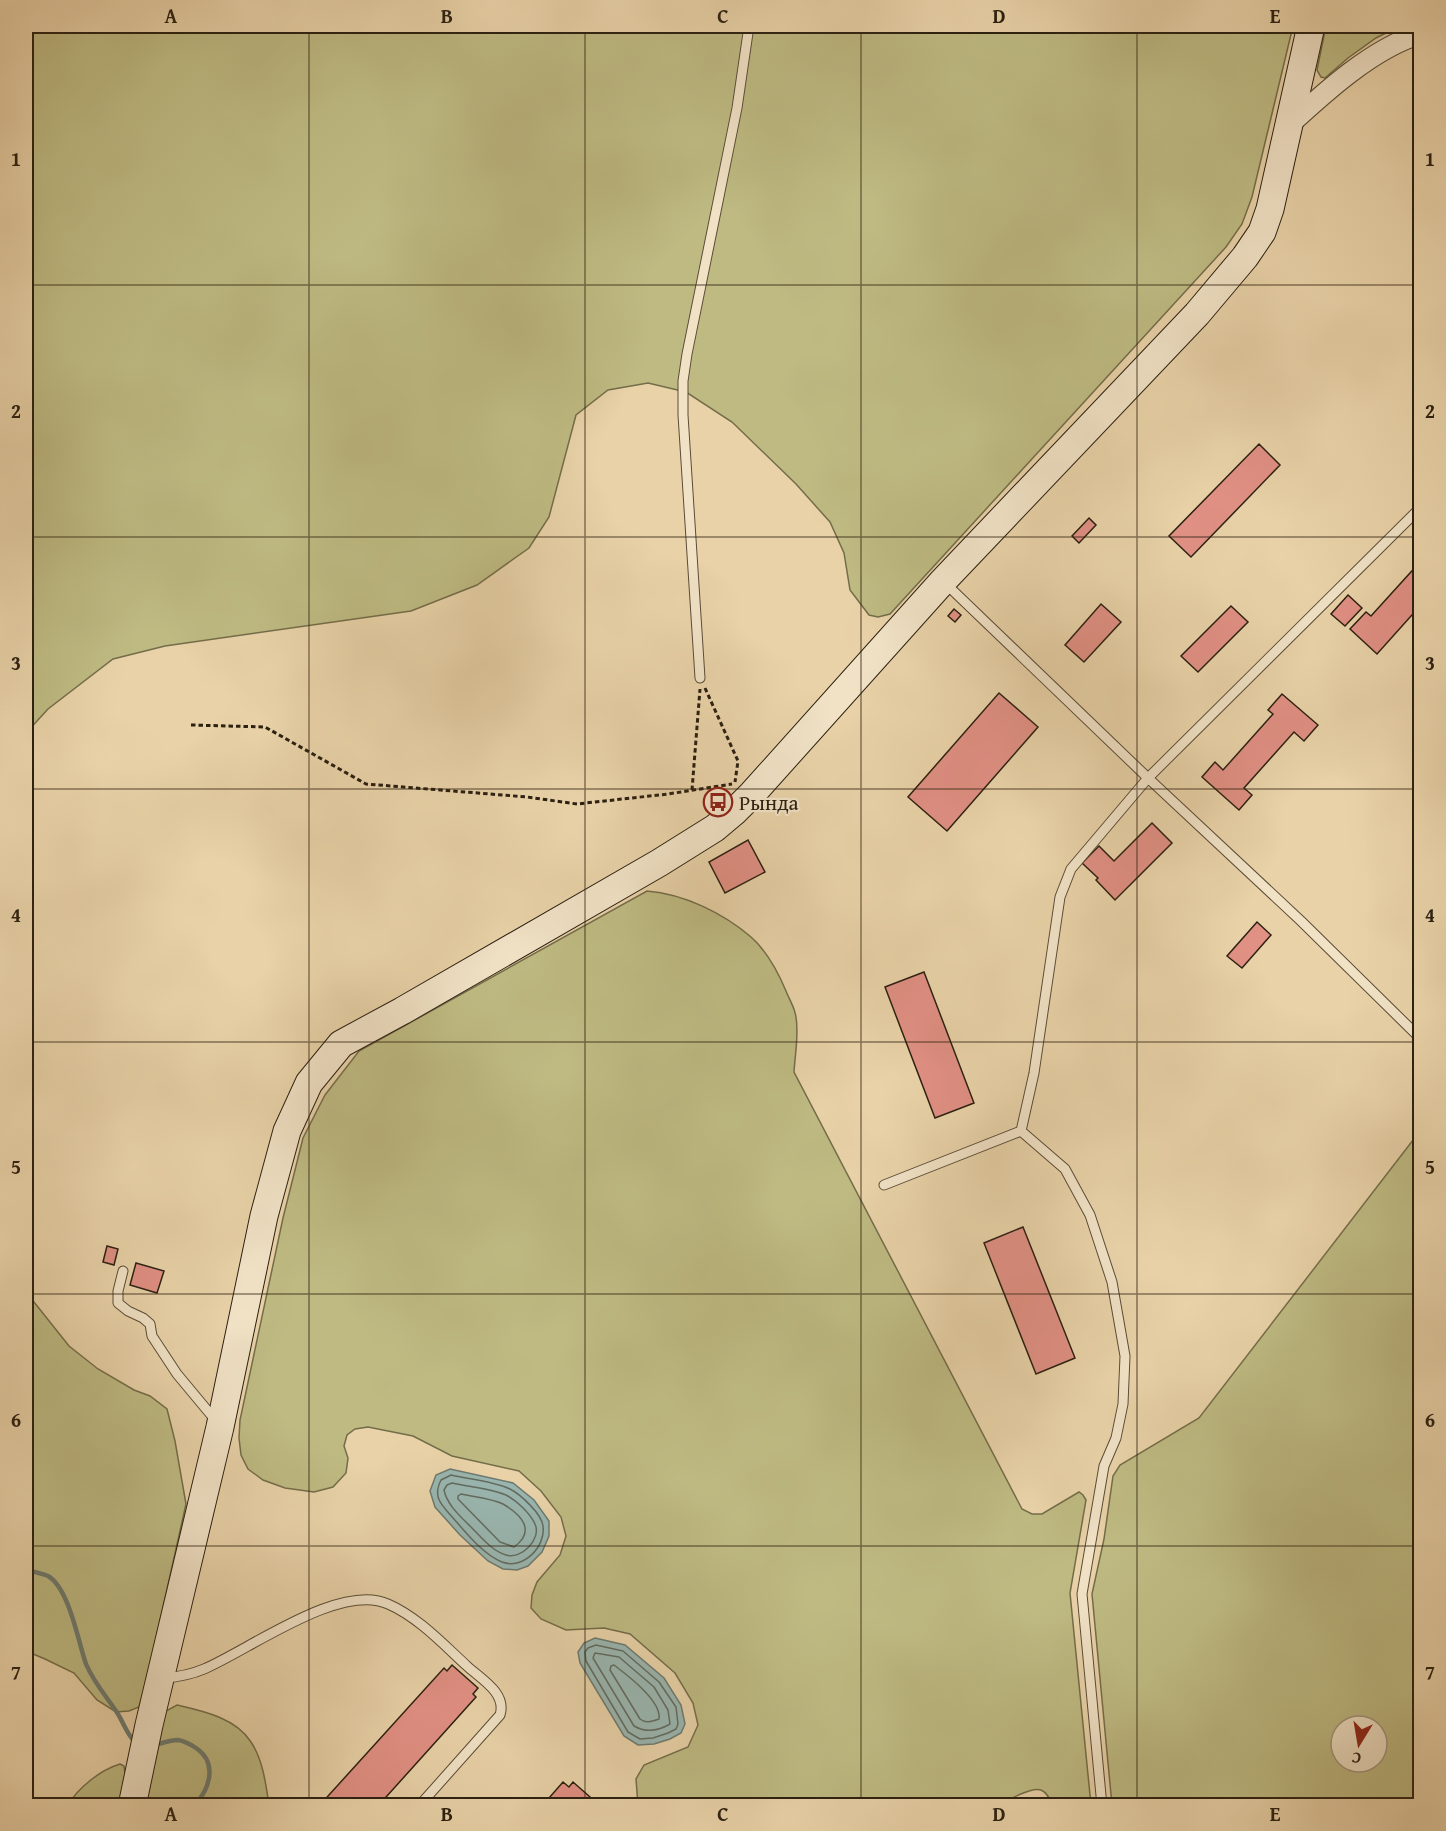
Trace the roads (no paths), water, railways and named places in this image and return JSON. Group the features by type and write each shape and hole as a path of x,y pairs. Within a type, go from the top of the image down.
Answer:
{"main road":[{"path":"132,1806 148,1725 220,1426 264,1216 287,1131 309,1083 341,1044 649,869 715,828 752,794 943,581 1189,322 1245,257 1262,232 1270,209 1311,26"}],"street":[{"path":"1289,125 1324,93 1382,51 1420,34"}],"lane":[{"path":"700,678 683,415 683,381 738,108 749,26"},
{"path":"1021,1131 1034,1073 1060,897 1071,869 1148,778 1420,508"},
{"path":"943,581 1301,921 1420,1038"},
{"path":"884,1185 1021,1131"},
{"path":"1021,1131 1065,1169 1090,1215 1112,1282 1125,1356 1123,1404 1116,1438 1104,1466 1082,1594 1102,1806"},
{"path":"123,1271 118,1303 128,1311 143,1317 150,1324 152,1336 177,1374 220,1426"},
{"path":"159,1679 183,1677 205,1668 325,1607 363,1599 386,1603 410,1616 450,1651 499,1696 502,1707 500,1715 418,1806"}],"water":[{"path":"450,1469 513,1483 534,1500 549,1521 549,1536 542,1552 528,1566 517,1570 503,1569 488,1561 435,1507 430,1491 436,1475"},
{"path":"595,1638 625,1645 664,1678 681,1705 685,1724 681,1733 654,1744 638,1745 624,1736 580,1663 578,1652 584,1643"}],"waterway":[{"path":"26,1569 48,1576 62,1592 89,1671 135,1742"},
{"path":"155,1745 181,1740 203,1754 209,1768 209,1776 204,1792 194,1806"}],"place":[{"name":"Рында","path":"718,802"}]}
